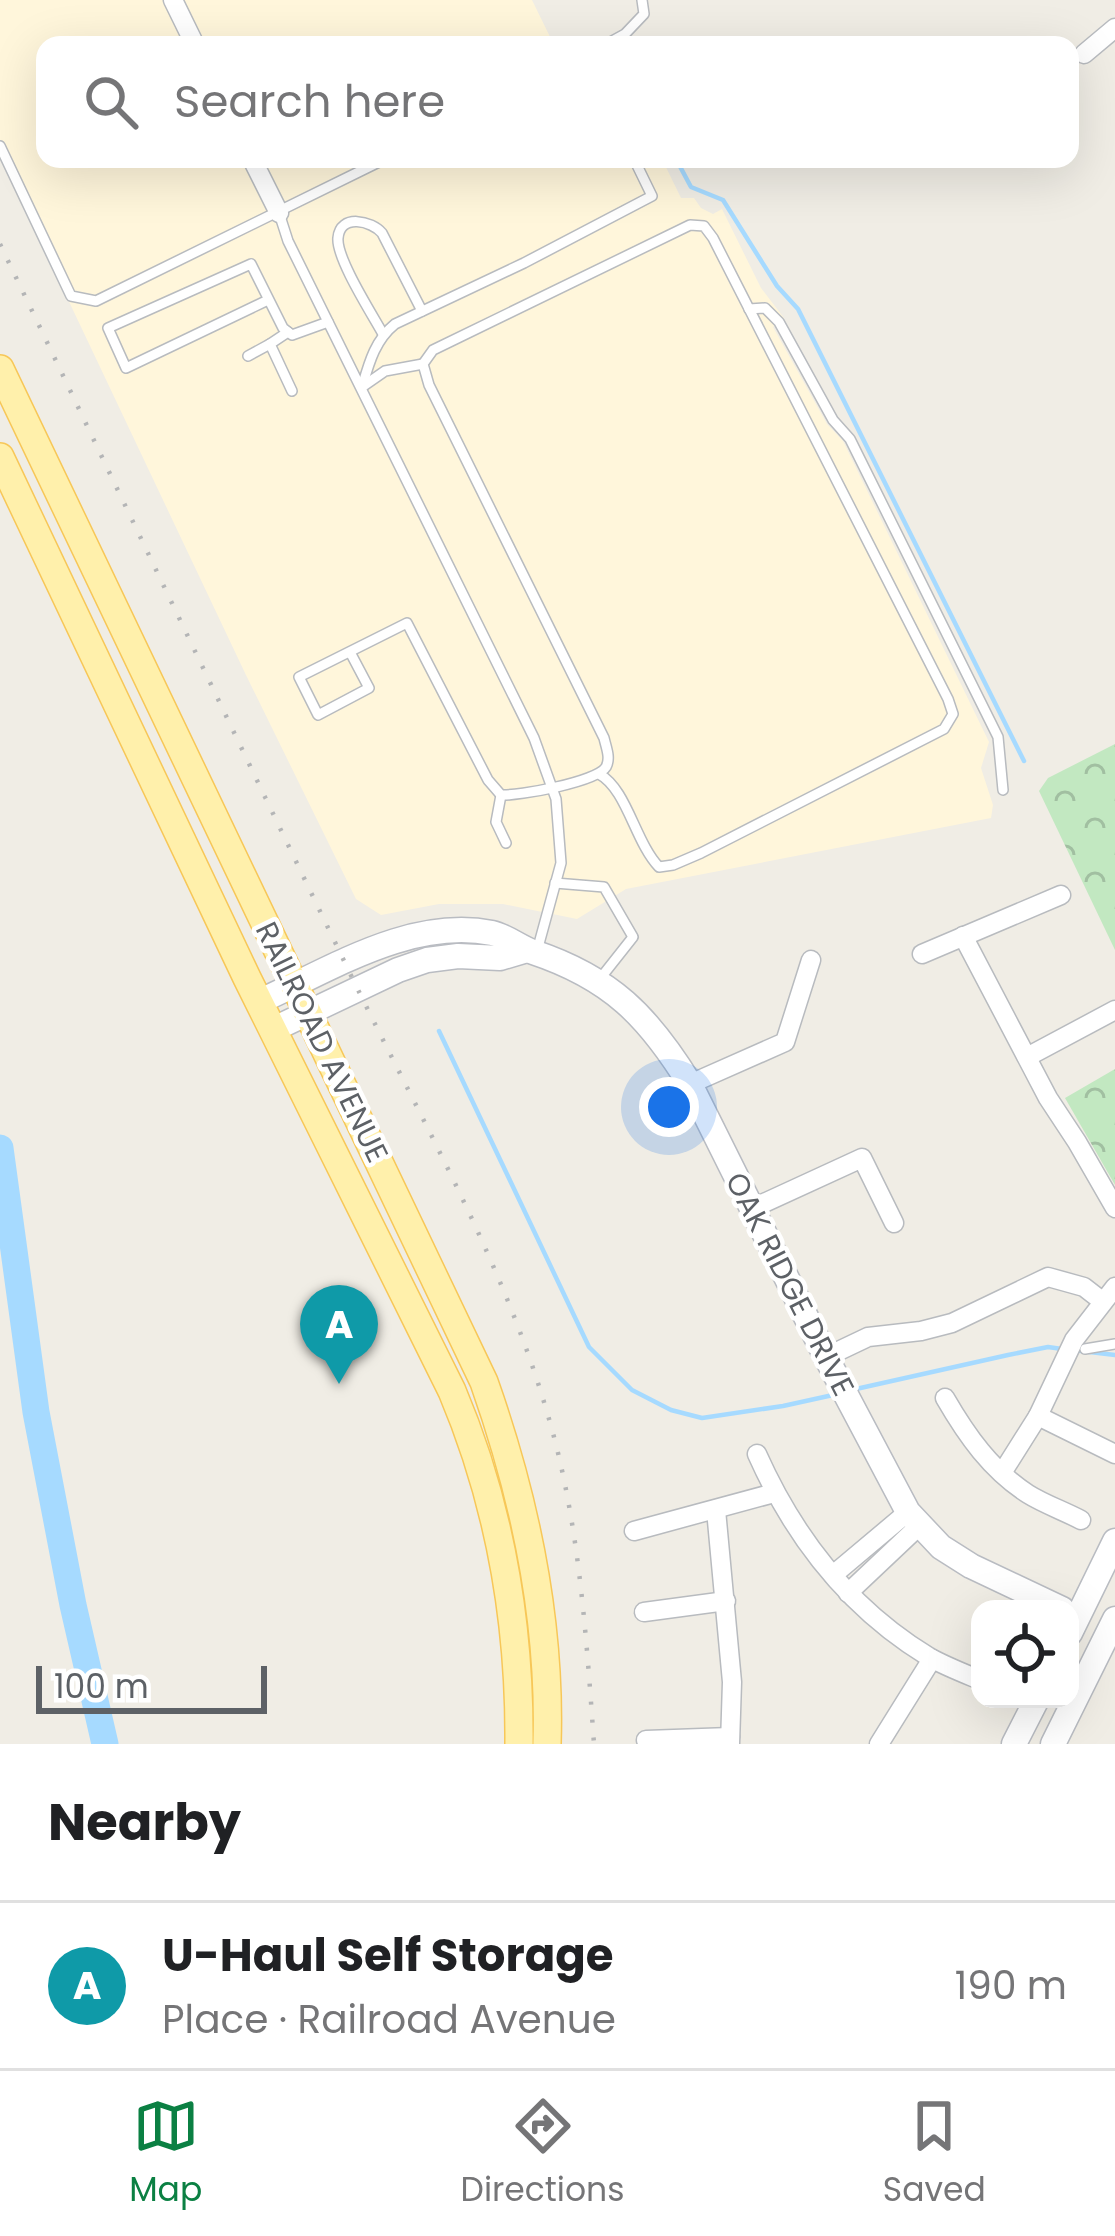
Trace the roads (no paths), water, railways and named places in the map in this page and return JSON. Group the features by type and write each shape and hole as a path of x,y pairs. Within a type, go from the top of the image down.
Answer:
{"main road":[{"name":"RAILROAD AVENUE","path":"0,369 484,1382 508,1448 533,1561 549,1696 547,1744"},
{"name":"RAILROAD AVENUE","path":"0,457 474,1444 512,1611 519,1744"},
{"name":"OAK RIDGE DRIVE","path":"258,1002 369,950 460,930 496,934 599,980 645,1019 690,1084 826,1358 914,1518 941,1547 1035,1600"},
{"name":"OAK RIDGE DRIVE","path":"272,1030 427,960 500,958 531,951"},
{"path":"1079,1603 1115,1541"},
{"name":"OAK RIDGE DRIVE","path":"1079,1620 1113,1628"},
{"path":"1053,1744 1113,1628"},
{"path":"1014,1744 1032,1708"}],"street":[{"path":"173,0 191,36"},
{"path":"1084,54 1115,28"},
{"path":"256,168 279,213"},
{"path":"922,954 1061,895"},
{"path":"964,936 1048,1098 1115,1208"},
{"path":"690,1084 785,1042 811,960"},
{"path":"1027,1057 1115,1010"},
{"path":"751,1209 862,1158 894,1223"},
{"path":"826,1358 868,1337 952,1323 1048,1277 1109,1294 1002,1473"},
{"path":"946,1398 968,1438 1002,1473 1028,1494 1081,1520"},
{"path":"1038,1416 1115,1454"},
{"path":"757,1454 774,1493 815,1556 848,1593 870,1615 932,1659 971,1676"},
{"path":"634,1532 774,1493"},
{"path":"646,1740 730,1740 732,1682 716,1510"},
{"path":"833,1575 914,1518"},
{"path":"848,1593 914,1518"},
{"path":"644,1612 726,1601"},
{"path":"879,1744 932,1659"}],"lane":[{"path":"618,36 644,14 642,0"},
{"path":"0,146 70,296 96,301 367,168"},
{"path":"362,387 383,334 395,324 652,196 638,168"},
{"path":"279,213 288,241 534,737 552,786 561,862 531,951"},
{"path":"383,334 340,254 341,229 350,222 374,224 382,233 422,311"},
{"path":"362,387 385,371 423,364 433,350 691,225 704,226 713,238 952,715 944,729 673,865 659,867 646,854 613,785 599,774"},
{"path":"268,300 126,368 108,328 251,264 287,332 301,334 328,322"},
{"path":"749,309 765,308 779,322 833,420 850,439 998,737 1003,790"},
{"path":"248,356 287,332"},
{"path":"270,344 292,391"},
{"path":"350,652 369,688 317,715 299,677 407,623 488,780 501,795 517,796 599,774 607,766 604,738 429,385 423,364"},
{"path":"501,795 496,822 506,843"},
{"path":"556,884 604,887 634,937 599,980"},
{"path":"1080,1345 1115,1344"}],"waterway":[{"path":"681,168 691,187 723,200 777,286 798,309 1024,761"},
{"path":"439,1031 589,1347 632,1390 671,1410 702,1418 833,1395"},
{"path":"0,1148 36,1412 105,1744"},
{"path":"856,1389 1048,1347 1062,1349"},
{"path":"1073,1350 1115,1355"}],"railway":[{"path":"0,244 506,1296 547,1412 567,1493 580,1576 594,1744"}],"place":[{"name":"U-Haul Self Storage","path":"339,1384"}]}
